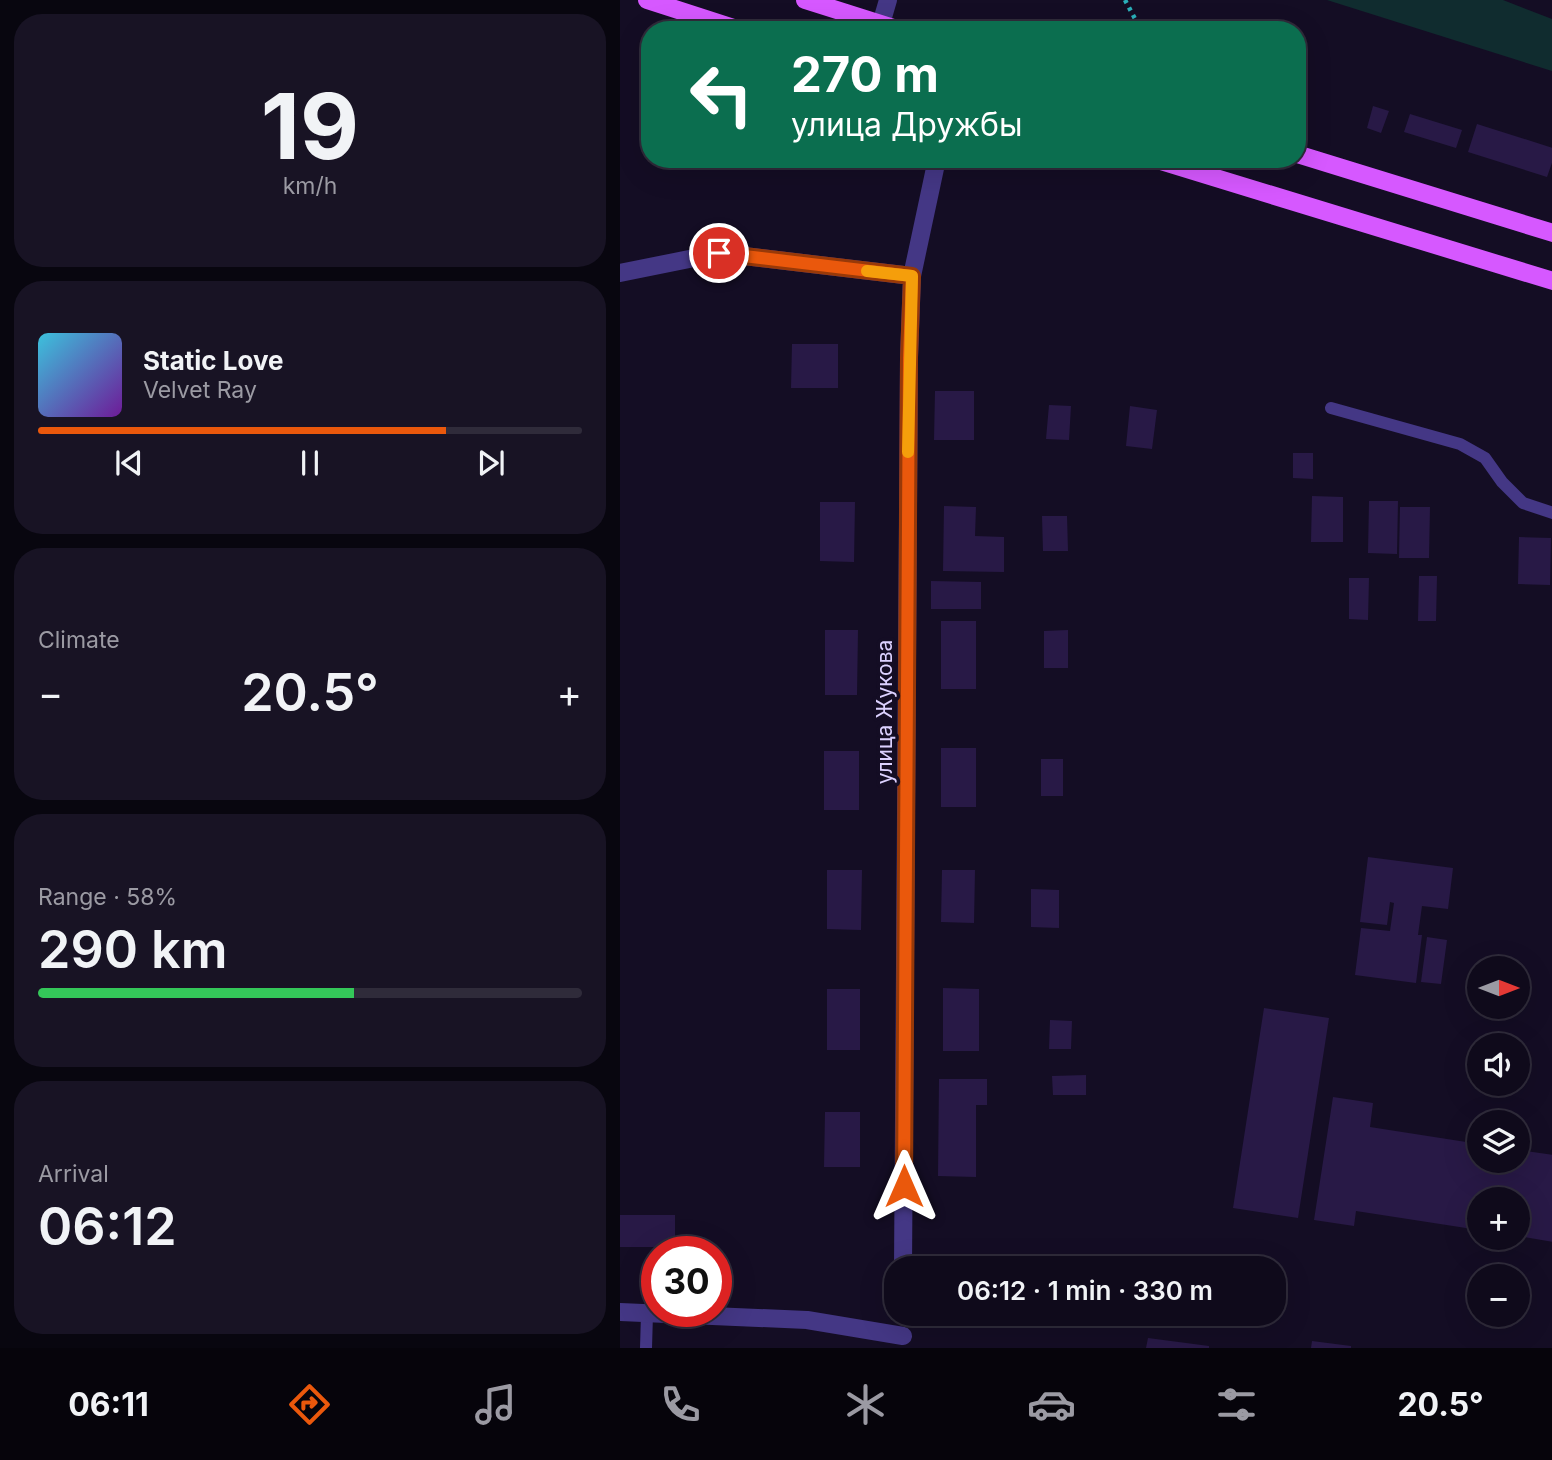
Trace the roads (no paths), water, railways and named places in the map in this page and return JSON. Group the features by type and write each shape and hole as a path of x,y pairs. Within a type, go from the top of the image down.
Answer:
{"main road":[{"path":"647,0 712,21"},
{"path":"805,0 872,21"},
{"path":"1306,157 1553,233"},
{"path":"1183,168 1553,281"}],"street":[{"path":"882,21 888,0"},
{"name":"улица Жукова","path":"903,1256 908,371 912,276 935,168"},
{"path":"620,273 719,253 912,276"},
{"path":"620,1312 641,1314"},
{"path":"732,1317 807,1320 903,1336"}],"lane":[{"path":"1331,408 1460,444 1485,458 1502,482 1523,503 1553,513"},
{"path":"646,1348 647,1327"}]}
